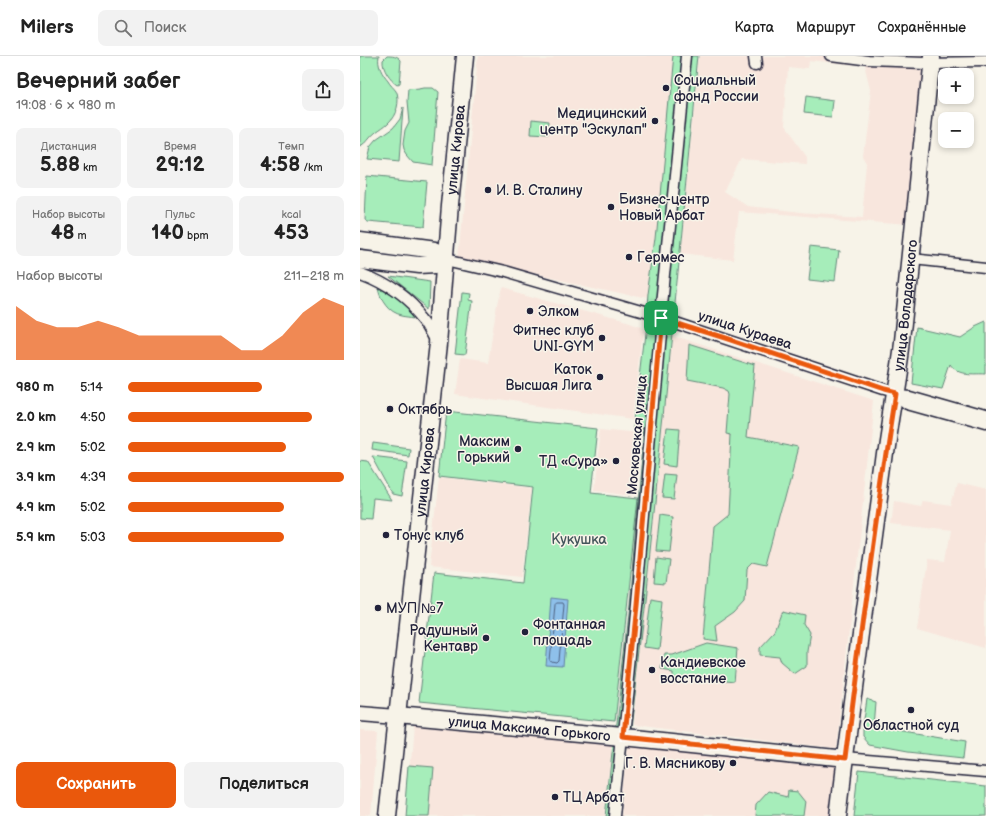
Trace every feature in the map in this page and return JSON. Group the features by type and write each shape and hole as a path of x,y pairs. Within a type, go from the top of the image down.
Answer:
{"main road":[{"name":"улица Кирова","path":"387,816 440,343 450,206 465,56"},
{"name":"улица Володарского","path":"838,816 882,474 903,334 931,60"},
{"path":"360,241 434,251 447,259"},
{"path":"360,259 417,266 435,265 447,259"},
{"name":"улица Максима Горького","path":"360,713 623,737 845,760"}],"street":[{"name":"Московская улица","path":"615,816 636,605 662,305 687,56"},
{"path":"831,56 869,61 931,60 986,62"},
{"name":"улица Кураева","path":"447,259 503,272 661,318 883,391 908,395 986,417"},
{"path":"911,259 986,267"},
{"path":"360,272 376,278 393,288 408,300 426,320 440,343"},
{"name":"улица Кураева","path":"895,394 907,404 986,426"},
{"name":"улица Максима Горького","path":"845,760 986,771"}],"shaded area":[{"path":"478,56 674,56 652,300 459,258"},
{"path":"700,56 925,56 910,225 739,212 733,260 680,254","holes":["811,61 865,67 871,91 863,156 867,163 862,217 800,213 748,207 725,192 742,159 805,164 805,157 784,127 788,67 810,69"]},
{"path":"501,288 641,328 643,332 633,419 455,394 460,359 488,363"},
{"path":"672,336 874,401 836,749 632,725"},
{"name":"ТД «Сура»","path":"601,429 639,433 632,495 594,490"},
{"path":"439,477 532,488 522,577 429,567"},
{"path":"957,483 986,490 986,648 917,628 927,560 945,562 950,530 891,523 894,501 921,506 923,500 951,504"},
{"path":"413,727 613,744 605,816 405,816"},
{"path":"360,730 378,731 371,816 360,816"},
{"path":"629,746 835,768 830,816 622,816"}],"green space":[{"path":"360,56 379,56 380,69 396,91 398,104 391,120 360,147"},
{"path":"387,56 396,57 401,61 399,84 397,85 385,71 383,60"},
{"path":"673,56 699,56 646,590 620,816 606,816 629,606 644,435 644,429 634,428 648,295 656,238"},
{"path":"433,88 438,92 432,165 413,162 404,150 403,145 405,131 409,123 407,102 408,90"},
{"path":"806,97 835,101 833,117 804,114"},
{"path":"403,108 399,162 367,159 370,147 376,140 393,128 400,119"},
{"path":"531,121 550,123 549,137 530,136"},
{"path":"367,176 427,182 423,227 368,222 365,220"},
{"path":"811,247 839,250 835,282 807,279"},
{"path":"388,276 430,282 429,309"},
{"path":"378,287 403,303 415,317 397,314 389,308 383,301"},
{"path":"462,292 469,293 468,300 472,301 465,355 455,354"},
{"path":"986,322 986,374 962,373 954,369 951,365 943,389 911,383 917,327 960,337"},
{"path":"689,345 755,366 748,437 799,447 767,567 753,564 747,570 745,601 735,612 715,626 717,641 703,639 713,526 728,514 732,434 727,433 730,394 729,391 723,388 687,381"},
{"name":"Кукушка","path":"446,411 598,428 591,493 638,498 614,722 419,703 434,573 523,583 533,487 439,476"},
{"path":"668,429 680,430 677,466 664,464"},
{"path":"373,443 409,448 408,455 372,450"},
{"path":"373,457 407,461 402,496 393,494"},
{"path":"360,461 368,462 392,500 373,498 371,519 360,518"},
{"path":"665,474 677,475 674,499 662,498"},
{"path":"660,515 673,517 669,552 656,551"},
{"path":"656,557 669,559 666,583 654,582"},
{"path":"650,597 662,599 657,650 644,648"},
{"path":"783,610 805,615 804,625 810,635 807,652 807,666 795,674 782,663 780,657 760,655 760,647 775,631"},
{"path":"706,643 738,648 735,682 674,676 674,671 662,669 664,655 672,655"},
{"path":"867,699 876,702 874,727 965,742 963,758 908,752 870,745 863,737"},
{"path":"409,766 433,768 429,816 405,816"},
{"path":"859,772 986,786 986,816 854,816"},
{"path":"789,790 798,791 806,801 804,816 755,816 756,805 768,792 788,797"}],"water":[{"path":"551,597 568,599 563,667 546,666"}],"place":[{"name":"Социальный фонд России","path":"666,88"},
{"name":"Медицинский центр \"Эскулап\"","path":"655,121"},
{"name":"И. В. Сталину","path":"488,190"},
{"name":"Бизнес-центр Новый Арбат","path":"611,207"},
{"name":"Гермес","path":"629,257"},
{"name":"Элком","path":"530,311"},
{"name":"Фитнес клуб UNI-GYM","path":"602,338"},
{"name":"Каток Высшая Лига","path":"600,377"},
{"name":"Октябрь","path":"390,409"},
{"name":"Максим Горький","path":"518,449"},
{"name":"ТД «Сура»","path":"616,461"},
{"name":"Тонус клуб","path":"386,535"},
{"name":"МУП №7","path":"378,608"},
{"name":"Фонтанная площадь","path":"525,632"},
{"name":"Радушный Кентавр","path":"486,638"},
{"name":"Кандиевское восстание","path":"652,670"},
{"name":"Областной суд","path":"911,710"},
{"name":"Г. В. Мясникову","path":"733,763"},
{"name":"ТЦ Арбат","path":"555,797"}],"route":[{"path":"661,318 895,394 884,459 845,760 623,737 661,318"}]}
